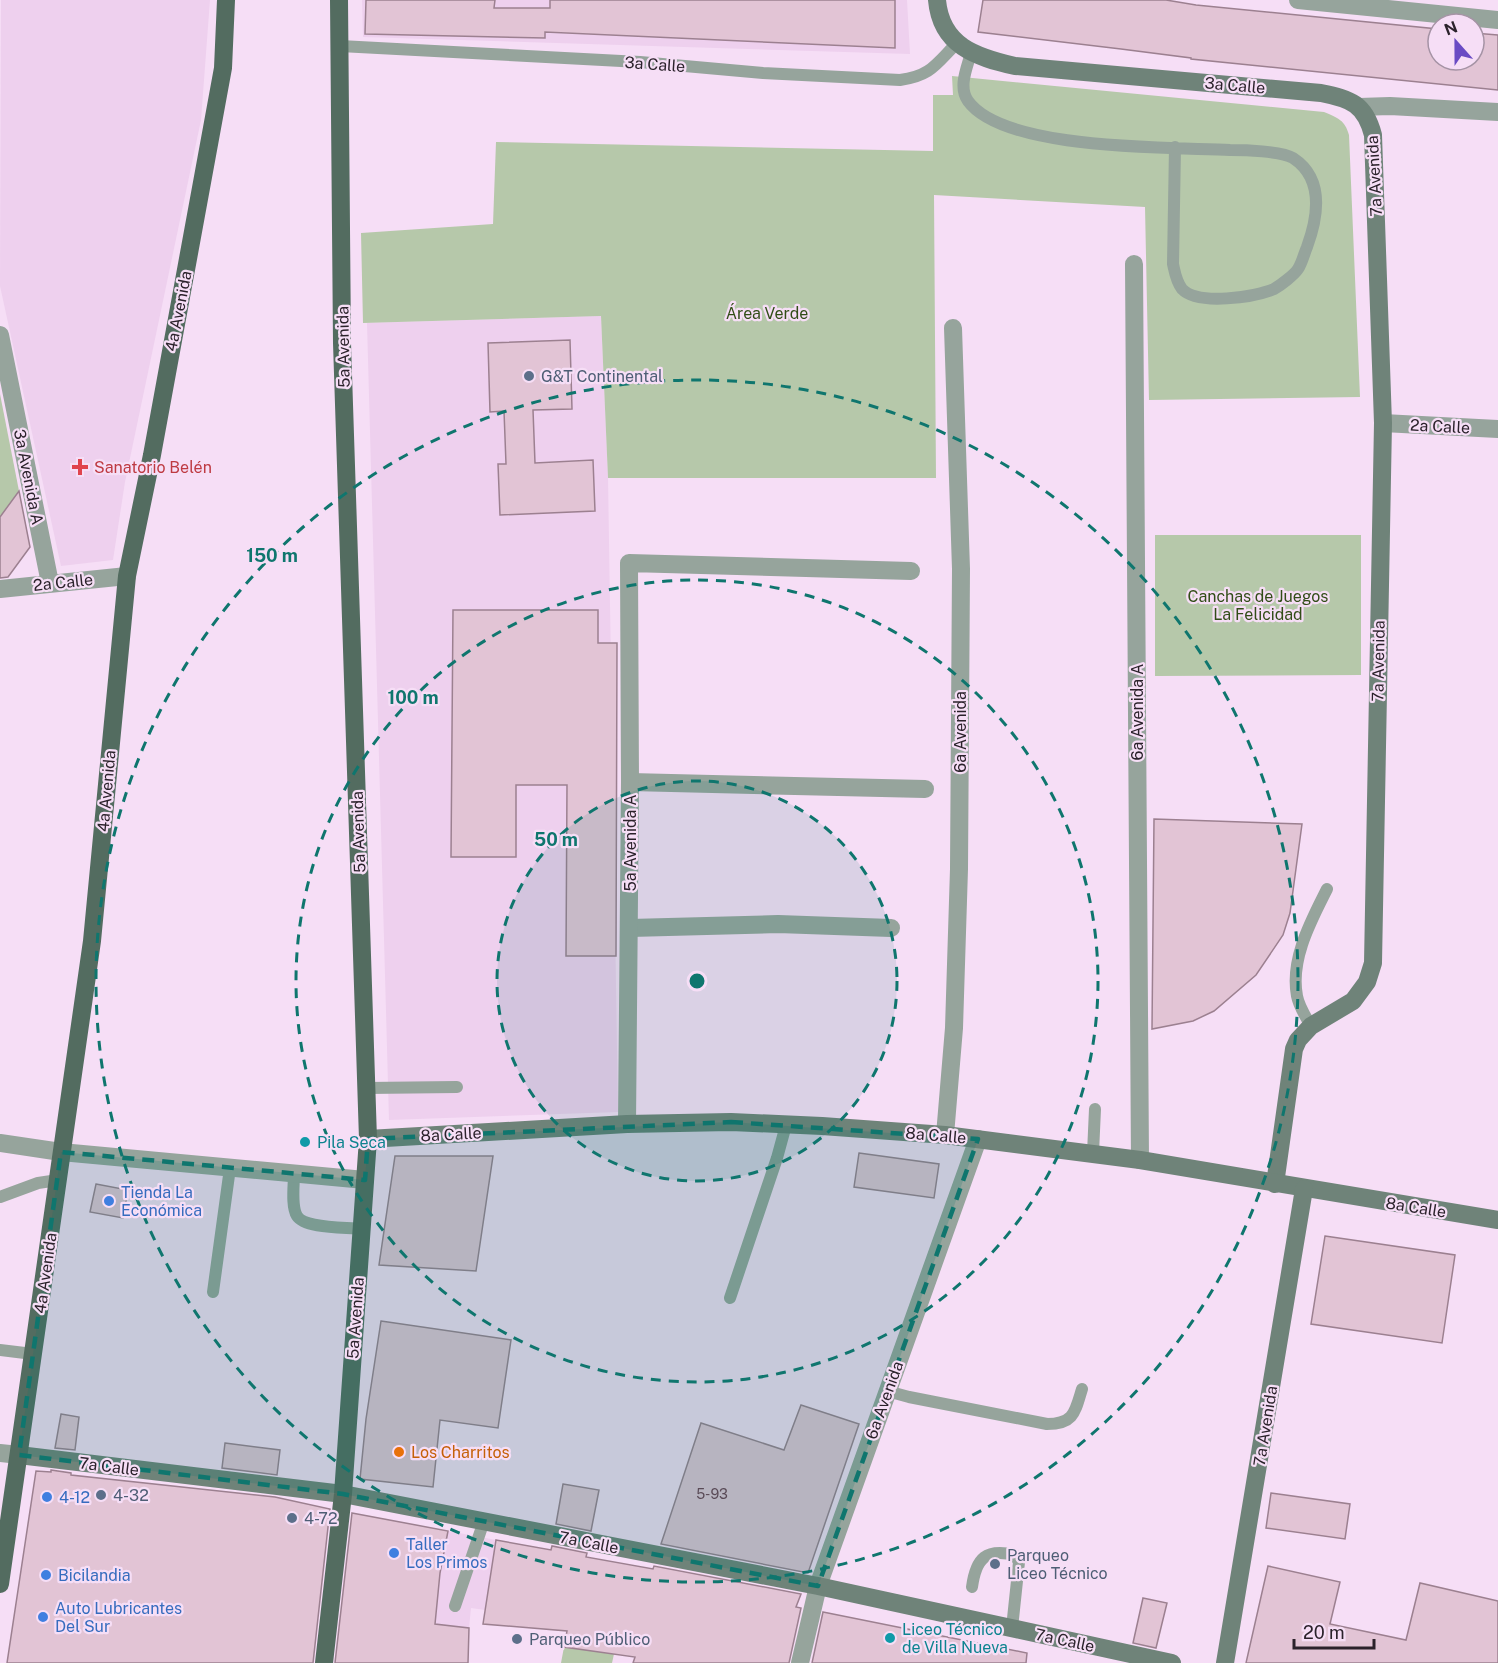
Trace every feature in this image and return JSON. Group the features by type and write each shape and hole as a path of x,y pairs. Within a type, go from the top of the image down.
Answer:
{"main road":[{"name":"4a Avenida","path":"0,1584 92,941 126,576 154,443 223,68 226,0"},
{"name":"5a Avenida","path":"324,1663 343,1494 368,1139 342,343 339,0"},
{"path":"937,0 938,11 949,34 964,48"},
{"name":"3a Calle","path":"964,48 1015,66 1321,93 1345,98 1359,106"},
{"name":"7a Avenida","path":"1275,1184 1294,1049 1298,1040 1311,1026 1353,1001 1367,982 1373,963 1383,423 1373,135 1369,120 1359,106"},
{"name":"8a Calle","path":"368,1139 627,1124 731,1122 945,1135 1140,1160 1498,1220"},
{"name":"7a Avenida","path":"1225,1663 1304,1189"},
{"name":"7a Calle","path":"19,1455 343,1494 818,1586 1172,1663"}],"street":[{"path":"1298,0 1498,20"},
{"name":"3a Calle","path":"1359,106 1390,105 1498,111"},
{"name":"6a Avenida A","path":"1134,264 1140,1160"},
{"name":"6a Avenida","path":"945,1135 954,1028 959,857 961,569 953,328"},
{"name":"3a Avenida A","path":"0,335 50,583"},
{"name":"2a Calle","path":"1383,423 1498,429"},
{"name":"5a Avenida A","path":"627,1124 630,928 629,563 910,571"},
{"name":"2a Calle","path":"0,589 126,576"},
{"path":"630,782 926,789"},
{"path":"630,928 778,924 891,928"},
{"name":"6a Avenida","path":"800,1663 818,1586 978,1139"},
{"path":"0,1143 62,1152 365,1180"},
{"name":"7a Calle","path":"0,1453 19,1455"}],"lane":[{"name":"3a Calle","path":"340,46 640,62 763,73 900,80 917,78 926,74 964,48"},
{"path":"964,48 964,92 968,102 988,119 1026,134 1074,143 1175,147 1255,151 1292,157 1307,172 1317,193 1315,226 1299,268 1275,288 1241,299 1203,297 1184,291 1176,279 1173,264 1175,147"},
{"path":"1311,1026 1297,998 1295,975 1302,943 1328,889"},
{"path":"367,1088 457,1087"},
{"path":"1093,1154 1095,1109"},
{"path":"730,1298 786,1125"},
{"path":"213,1292 230,1168"},
{"path":"294,1173 297,1216 307,1224 361,1228"},
{"path":"0,1197 38,1183 58,1180"},
{"path":"0,1350 33,1354"},
{"path":"887,1391 1047,1424 1059,1424 1068,1421 1082,1389"},
{"path":"455,1606 484,1521"},
{"path":"972,1587 976,1567 989,1553 1004,1552 1015,1555 1019,1562 1012,1628"}],"highlighted area":[{"path":"731,1122 978,1139 818,1586 343,1494 19,1455 61,1152 365,1180 368,1139"}],"shaded area":[{"path":"1,0 210,0 201,120 125,482 113,560 61,566 0,286"},
{"path":"362,0 907,0 910,54 363,37"},
{"path":"601,316 608,478 618,1112 389,1120 367,323"},
{"path":"359,1514 496,1540 485,1610 471,1608 469,1628 347,1613"}],"green space":[{"name":"Área Verde","path":"952,76 1324,112 1340,120 1349,135 1360,397 1149,400 1145,207 934,195 936,478 608,478 601,316 363,323 361,233 493,224 496,142 933,151 933,95 953,95"},
{"path":"0,394 30,547 15,567 0,569"},
{"name":"Canchas de Juegos La Felicidad","path":"1155,535 1361,535 1361,675 1155,676"},
{"path":"564,1647 614,1654 612,1663 561,1663"}],"building":[{"path":"366,0 495,0 494,8 550,8 550,0 895,0 895,48 545,32 545,38 365,34"},
{"path":"983,0 1166,0 1426,28 1426,72 1486,72 1486,34 1498,35 1498,90 1191,59 978,32"},
{"path":"570,340 572,409 533,410 535,463 593,460 595,511 500,515 498,464 506,464 504,411 490,412 488,343"},
{"path":"19,491 30,547 8,577 0,578 0,517"},
{"path":"453,610 598,610 598,643 617,643 616,956 566,956 567,785 516,785 516,857 451,857"},
{"path":"1154,819 1302,824 1290,913 1283,935 1256,975 1214,1011 1193,1021 1152,1029"},
{"path":"859,1153 939,1164 934,1198 854,1187"},
{"path":"395,1156 493,1156 476,1271 379,1265"},
{"name":"Tienda La Económica","path":"96,1184 128,1190 123,1218 90,1212"},
{"path":"1325,1236 1455,1255 1442,1343 1311,1324"},
{"path":"381,1321 511,1340 498,1428 440,1420 433,1487 360,1479 366,1419"},
{"path":"801,1405 859,1424 808,1573 661,1544 701,1423 784,1450"},
{"path":"61,1414 79,1417 75,1450 55,1448"},
{"path":"225,1443 280,1450 277,1475 222,1468"},
{"path":"51,1470 71,1473 71,1475 275,1497 330,1509 313,1663 7,1663 36,1471 51,1472"},
{"path":"563,1484 599,1490 591,1531 556,1524"},
{"path":"1271,1493 1350,1504 1345,1539 1266,1528"},
{"path":"352,1513 448,1531 440,1573 435,1624 469,1628 468,1663 335,1663"},
{"path":"496,1540 551,1550 552,1546 587,1553 586,1557 653,1569 654,1566 801,1594 796,1607 801,1608 789,1663 633,1663 635,1657 564,1647 567,1631 483,1624"},
{"path":"1268,1566 1340,1582 1330,1624 1406,1640 1420,1583 1498,1601 1498,1663 1246,1663"},
{"path":"1143,1598 1167,1603 1156,1648 1133,1643"},
{"name":"Liceo Técnico de Villa Nueva","path":"823,1612 1027,1653 1026,1663 812,1663"}],"place":[{"name":"G&T Continental","path":"529,376"},
{"name":"Sanatorio Belén","path":"80,467"},
{"name":"Pila Seca","path":"305,1142"},
{"name":"Tienda La Económica","path":"109,1201"},
{"name":"Los Charritos","path":"399,1452"},
{"name":"4-32","path":"101,1495"},
{"name":"4-12","path":"47,1497"},
{"name":"4-72","path":"292,1518"},
{"name":"Taller Los Primos","path":"394,1553"},
{"name":"Parqueo Liceo Técnico","path":"995,1564"},
{"name":"Bicilandia","path":"46,1575"},
{"name":"Auto Lubricantes Del Sur","path":"43,1617"},
{"name":"Liceo Técnico de Villa Nueva","path":"890,1638"},
{"name":"Parqueo Público","path":"517,1639"}]}
